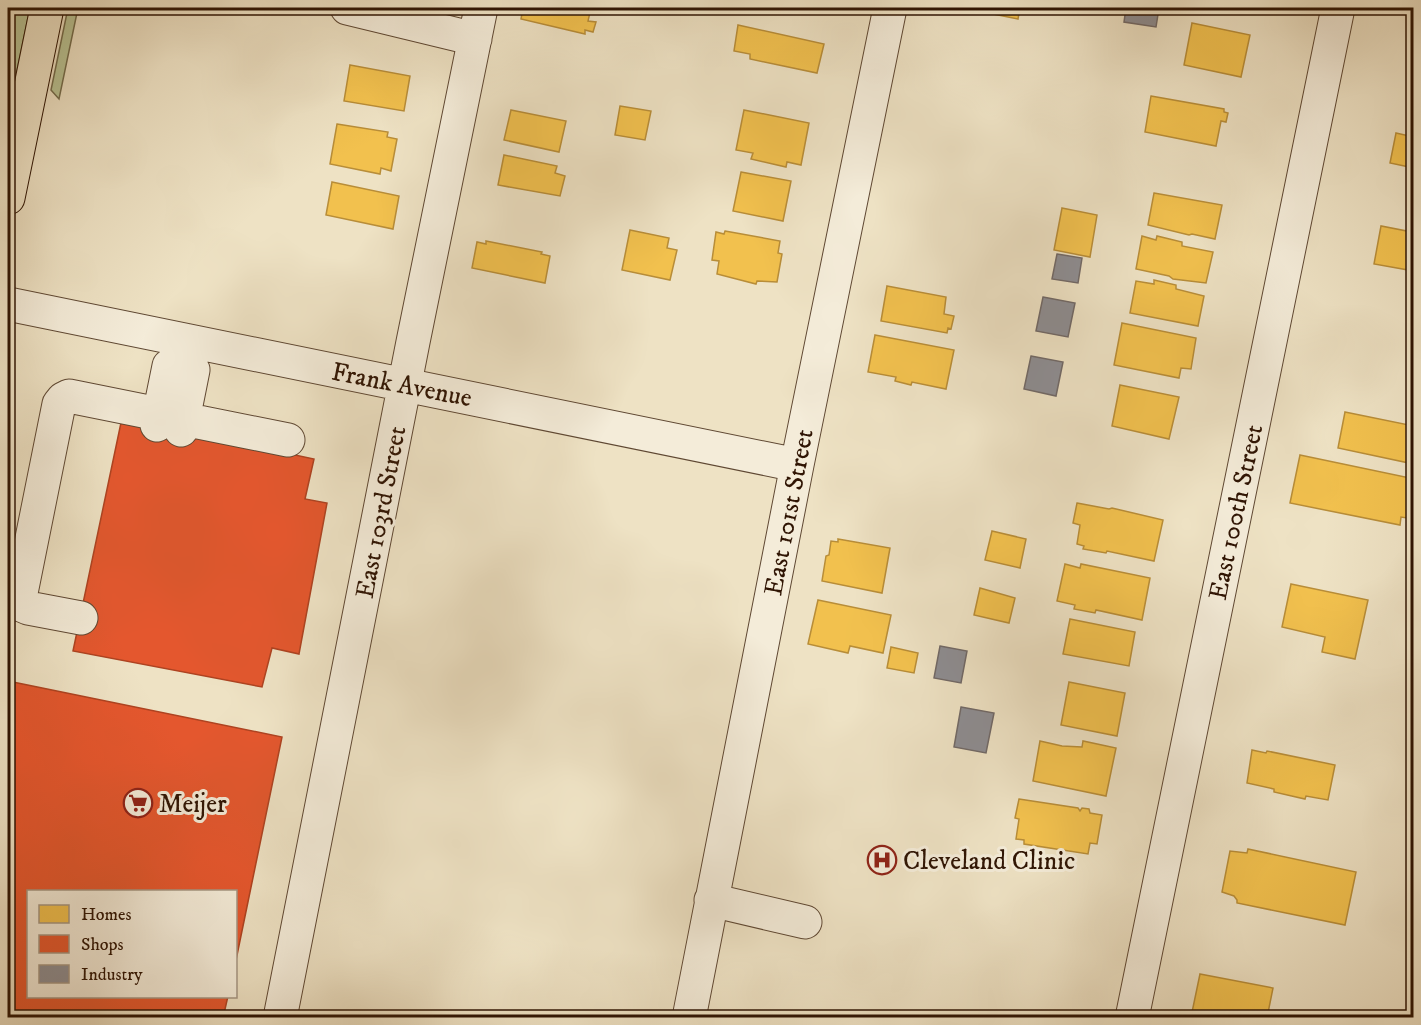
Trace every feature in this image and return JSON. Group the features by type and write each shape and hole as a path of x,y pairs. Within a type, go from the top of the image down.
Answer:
{"main road":[{"path":"8,198 47,8"}],"street":[{"name":"East 103rd Street","path":"280,1017 481,8"},
{"name":"East 101st Street","path":"689,1017 797,465 890,8"},
{"name":"East 100th Street","path":"1132,1017 1338,8"},
{"path":"361,11 475,39"},
{"name":"Frank Avenue","path":"8,304 183,349 405,384 797,465"},
{"path":"170,422 169,366 183,349"},
{"path":"81,618 28,608 21,605 20,598 59,404 63,399 69,396 170,422 288,440"},
{"path":"711,900 805,922"}],"green space":[{"path":"8,8 30,8 8,113"},
{"path":"68,8 78,8 59,99 51,90"}],"building: Homes":[{"path":"523,8 591,8 588,21 596,22 593,32 585,30 585,34 521,19"},
{"path":"963,8 1020,8 1018,19"},
{"path":"1192,23 1250,35 1241,77 1184,65"},
{"path":"738,25 824,44 817,73 750,59 750,54 734,51"},
{"path":"350,65 410,76 404,111 344,101"},
{"path":"1151,96 1224,109 1224,112 1228,113 1226,122 1221,121 1216,146 1145,132"},
{"path":"620,106 651,111 645,140 615,135"},
{"path":"511,110 566,121 559,152 504,140"},
{"path":"744,110 809,123 801,165 787,162 786,167 751,159 753,153 736,150"},
{"path":"337,124 388,132 387,137 397,139 391,171 381,168 380,174 330,164"},
{"path":"1396,133 1414,137 1414,168 1390,163"},
{"path":"504,155 557,166 555,173 565,176 560,196 498,185"},
{"path":"741,172 791,181 783,221 733,211"},
{"path":"332,182 399,196 393,229 326,215"},
{"path":"1154,193 1222,205 1215,239 1148,225"},
{"path":"1062,208 1097,215 1090,257 1054,250"},
{"path":"1408,225 1414,226 1414,271 1374,264 1381,226 1407,231"},
{"path":"630,230 669,238 667,248 677,250 670,280 622,270"},
{"path":"725,231 780,241 778,253 782,254 777,282 757,281 756,284 717,274 719,261 712,260 716,232 724,234"},
{"path":"1142,236 1156,240 1157,236 1182,242 1182,246 1213,252 1206,283 1173,279 1169,276 1136,269"},
{"path":"486,241 542,252 541,254 550,256 545,283 472,268 477,242 486,244"},
{"path":"1154,280 1176,285 1176,289 1204,296 1198,326 1130,313 1136,281 1154,284"},
{"path":"887,286 946,297 944,314 954,316 951,329 948,328 947,333 881,321"},
{"path":"1122,323 1196,338 1191,369 1181,368 1179,378 1114,365"},
{"path":"875,335 954,350 946,389 912,382 911,385 895,381 896,377 868,372"},
{"path":"1120,385 1179,397 1169,439 1112,426"},
{"path":"1345,412 1414,426 1414,441 1409,463 1338,448"},
{"path":"1300,455 1410,478 1407,488 1414,489 1414,519 1401,517 1400,525 1290,503"},
{"path":"1077,503 1112,508 1163,520 1154,561 1107,551 1106,553 1083,549 1084,546 1077,544 1080,525 1073,523"},
{"path":"992,531 1026,539 1020,568 985,560"},
{"path":"838,539 890,548 882,593 822,581 831,541 838,542"},
{"path":"1065,564 1080,568 1081,564 1150,578 1142,620 1096,610 1095,613 1074,609 1075,605 1057,601"},
{"path":"1291,584 1368,600 1355,659 1322,652 1325,637 1282,627"},
{"path":"980,588 1015,598 1009,623 974,615"},
{"path":"818,600 891,615 883,653 850,646 848,653 808,644"},
{"path":"1070,619 1135,632 1129,666 1063,654"},
{"path":"891,647 918,653 914,673 887,668"},
{"path":"1069,682 1125,693 1117,736 1061,725"},
{"name":"Meijer","path":"8,697 261,751 240,856 97,828 84,890 27,890 27,998 209,998 205,1018 8,1018"},
{"path":"1414,722 1414,750 1408,749"},
{"path":"1040,741 1062,746 1082,747 1083,741 1116,748 1106,796 1033,781"},
{"path":"1252,750 1335,765 1328,800 1306,796 1305,799 1247,783"},
{"path":"1019,799 1078,808 1080,811 1082,808 1089,809 1090,813 1102,815 1097,844 1090,843 1088,854 1024,844 1024,840 1016,839 1019,819 1015,818"},
{"path":"1248,849 1356,872 1345,925 1237,903 1234,896 1222,892 1230,851 1247,853"},
{"path":"1200,974 1273,988 1267,1018 1191,1017"}],"building: Shops":[{"path":"122,418 314,459 305,499 327,503 299,654 272,648 262,687 73,651"},
{"name":"Meijer","path":"8,681 282,737 237,955 237,890 27,890 27,998 228,998 223,1018 8,1018"}],"building: Industry":[{"path":"1126,8 1159,8 1156,27 1124,22"},
{"path":"1057,254 1082,258 1078,283 1052,279"},
{"path":"1043,297 1075,303 1068,337 1036,331"},
{"path":"1031,356 1063,362 1056,396 1024,389"},
{"path":"940,646 967,651 961,683 934,678"},
{"path":"961,707 994,713 986,753 954,747"}],"place":[{"name":"Meijer","path":"138,803"},
{"name":"Cleveland Clinic","path":"882,860"}]}
